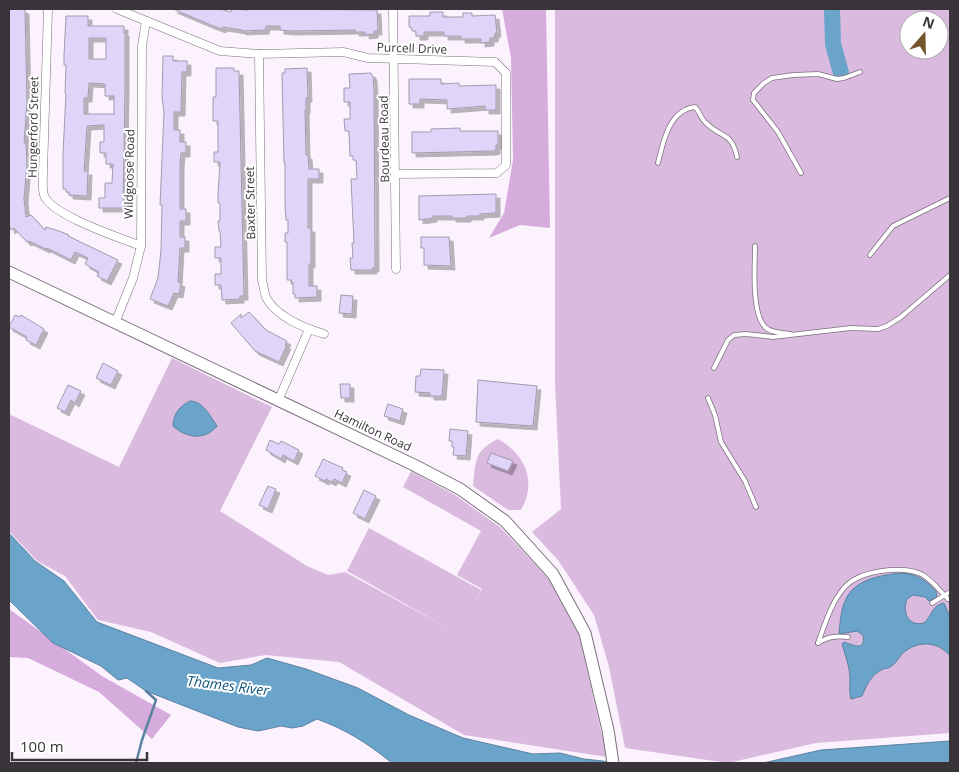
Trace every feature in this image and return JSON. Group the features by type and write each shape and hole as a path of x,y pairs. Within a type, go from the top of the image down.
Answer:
{"main road":[{"name":"Hamilton Road","path":"9,272 414,465 460,489 505,522 553,574 585,633 608,730 613,763"}],"street":[{"name":"Hungerford Street","path":"48,9 42,172 44,196 53,206 65,214 141,246"},
{"name":"Purcell Drive","path":"117,9 220,51 259,54 343,52 368,58 495,62 506,73 506,165 497,173 396,174"},
{"name":"Bourdeau Road","path":"393,9 396,270"},
{"name":"Wildgoose Road","path":"115,323 133,278 141,246 142,46 146,21"},
{"name":"Baxter Street","path":"259,54 262,280 267,298 275,309 309,330 324,334"},
{"path":"278,401 309,330"}],"lane":[{"path":"802,173 774,125 754,100 754,93 772,78 818,74 837,79 860,72"},
{"path":"658,163 663,140 672,121 683,112 695,107 708,125 730,140 735,146 737,157"},
{"path":"870,255 893,226 950,198"},
{"path":"755,246 754,290 762,321 765,327 771,331 795,335"},
{"path":"714,368 728,340 734,335 746,334 773,337 851,328 878,329 887,326 901,317 950,276"},
{"path":"708,398 715,415 721,442 745,481 756,507"},
{"path":"848,637 834,636 818,643 831,608 843,588 853,579 880,572 905,570 925,576 946,597"},
{"path":"932,603 946,597 950,592"}],"shaded area":[{"path":"502,9 546,9 550,228 520,225 489,238 504,213 513,160 511,58"},
{"path":"555,9 950,9 950,733 816,743 728,763 625,748 609,667 594,615 558,560 532,532 561,509 555,384"},
{"path":"172,358 272,407 220,511 307,566 328,575 345,572 446,627 347,571 369,528 481,590 475,603 482,589 457,575 481,531 403,487 411,471 455,495 500,527 548,578 579,635 607,757 464,735 339,662 266,655 220,663 151,632 98,620 65,576 37,561 9,531 9,414 119,467"},
{"path":"498,439 516,453 526,470 528,489 526,500 521,510 508,510 473,486 477,458 484,448"},
{"path":"9,609 102,676 171,715 152,739 99,692 28,658 9,657"}],"water":[{"path":"190,401 202,406 209,414 217,426 212,431 201,436 195,436 184,433 173,426 174,418 178,411"},
{"name":"Thames River","path":"9,533 35,561 64,581 97,622 218,668 251,665 267,658 306,669 358,688 409,715 463,738 533,754 560,753 584,759 621,763 392,763 356,738 317,719 303,726 292,728 281,726 258,731 238,727 146,691 127,678 118,680 101,666 53,643 9,600"},
{"path":"901,573 921,578 936,591 937,597 929,601 925,597 913,595 907,599 905,609 910,621 918,624 924,623 937,606 944,603 950,617 950,656 940,647 934,645 921,644 915,646 903,653 892,666 875,674 862,696 851,699 849,670 842,644 844,642 855,646 861,645 863,644 863,635 857,631 839,634 844,603 850,592 862,583 870,579"},
{"path":"950,741 950,763 763,763 821,750"}],"building":[{"path":"9,9 25,10 27,102 24,143 26,143 27,164 24,199 26,217 31,215 45,230 46,227 69,235 118,260 107,281 97,276 99,272 85,264 88,258 75,252 71,260 47,248 29,241 27,242 14,228 11,230 9,224"},
{"path":"173,9 220,9 231,12 232,9 377,10 378,31 374,31 374,34 365,35 365,32 355,32 355,30 280,30 280,26 266,26 265,30 242,31 223,27 222,29"},
{"path":"430,12 443,12 443,17 463,17 463,13 472,13 472,16 495,15 497,33 495,33 494,38 490,38 490,42 481,43 481,39 461,39 461,36 444,36 444,32 424,32 424,36 416,36 416,31 412,31 411,27 409,27 409,16 430,16"},
{"path":"66,16 88,16 88,26 124,26 123,208 99,208 99,198 105,198 105,183 112,183 113,164 106,164 106,153 100,153 100,142 104,142 104,125 87,126 84,171 88,171 87,196 69,195 66,189 63,189","holes":["89,38 106,38 106,59 89,59","89,83 105,84 105,96 114,96 114,114 84,114 84,98 88,98"]},
{"path":"163,56 173,56 173,61 187,61 187,72 182,72 181,112 174,112 174,130 180,130 180,142 186,142 186,153 181,153 180,165 180,209 186,209 186,221 180,221 180,237 185,237 185,248 180,248 178,282 181,283 179,294 174,293 168,306 150,299 158,278 161,250 162,205 160,205 164,112 162,97"},
{"path":"216,68 234,68 234,71 239,71 244,296 240,296 240,299 222,300 221,285 215,285 215,274 221,274 221,258 215,258 215,247 221,247 218,221 220,221 218,194 220,162 214,162 214,152 218,152 218,121 213,121 213,97 216,97"},
{"path":"307,68 308,98 306,98 305,110 306,155 308,155 309,169 319,169 319,179 308,179 308,228 311,228 309,286 317,286 317,297 295,298 293,282 287,280 287,242 285,242 285,233 288,233 288,220 286,220 285,206 282,73 285,73 285,69"},
{"path":"371,73 374,91 375,268 372,268 373,270 351,270 350,258 353,258 352,243 354,243 351,179 357,179 356,160 353,160 353,156 350,156 349,131 345,131 344,119 350,119 350,102 344,102 344,88 350,88 349,74"},
{"path":"409,79 441,79 441,84 459,83 459,86 496,85 496,110 485,110 485,106 447,109 447,100 420,99 420,104 409,104"},
{"path":"460,128 460,131 498,131 496,150 412,153 412,132 431,132 431,129"},
{"path":"496,194 496,213 467,216 467,218 433,216 433,218 419,220 419,196"},
{"path":"421,237 449,237 451,266 424,265 424,248 421,248"},
{"path":"341,295 353,296 352,314 339,313"},
{"path":"249,312 266,330 287,341 279,362 255,351 231,323 241,314 241,318"},
{"path":"15,315 20,317 21,315 44,329 36,345 26,340 27,337 9,327"},
{"path":"103,363 118,371 111,385 96,378"},
{"path":"421,369 444,370 442,396 430,396 430,393 415,392 416,376 420,376"},
{"path":"478,380 537,386 533,426 476,422"},
{"path":"340,384 350,384 350,398 341,398"},
{"path":"68,385 81,391 75,403 71,400 65,412 57,408"},
{"path":"388,404 403,409 400,421 384,416"},
{"path":"450,429 468,431 466,456 453,455 454,447 452,447 452,441 449,441"},
{"path":"270,440 279,444 281,441 299,450 294,461 283,455 281,459 266,450"},
{"path":"491,453 513,461 508,471 487,463"},
{"path":"323,459 343,468 342,470 347,472 342,483 334,479 332,482 326,479 325,481 315,476"},
{"path":"268,486 276,489 268,509 259,505"},
{"path":"364,490 376,496 365,519 353,513"}],"waterway":[{"path":"832,10 833,44 841,73"},
{"path":"136,763 156,700 146,691"}]}
